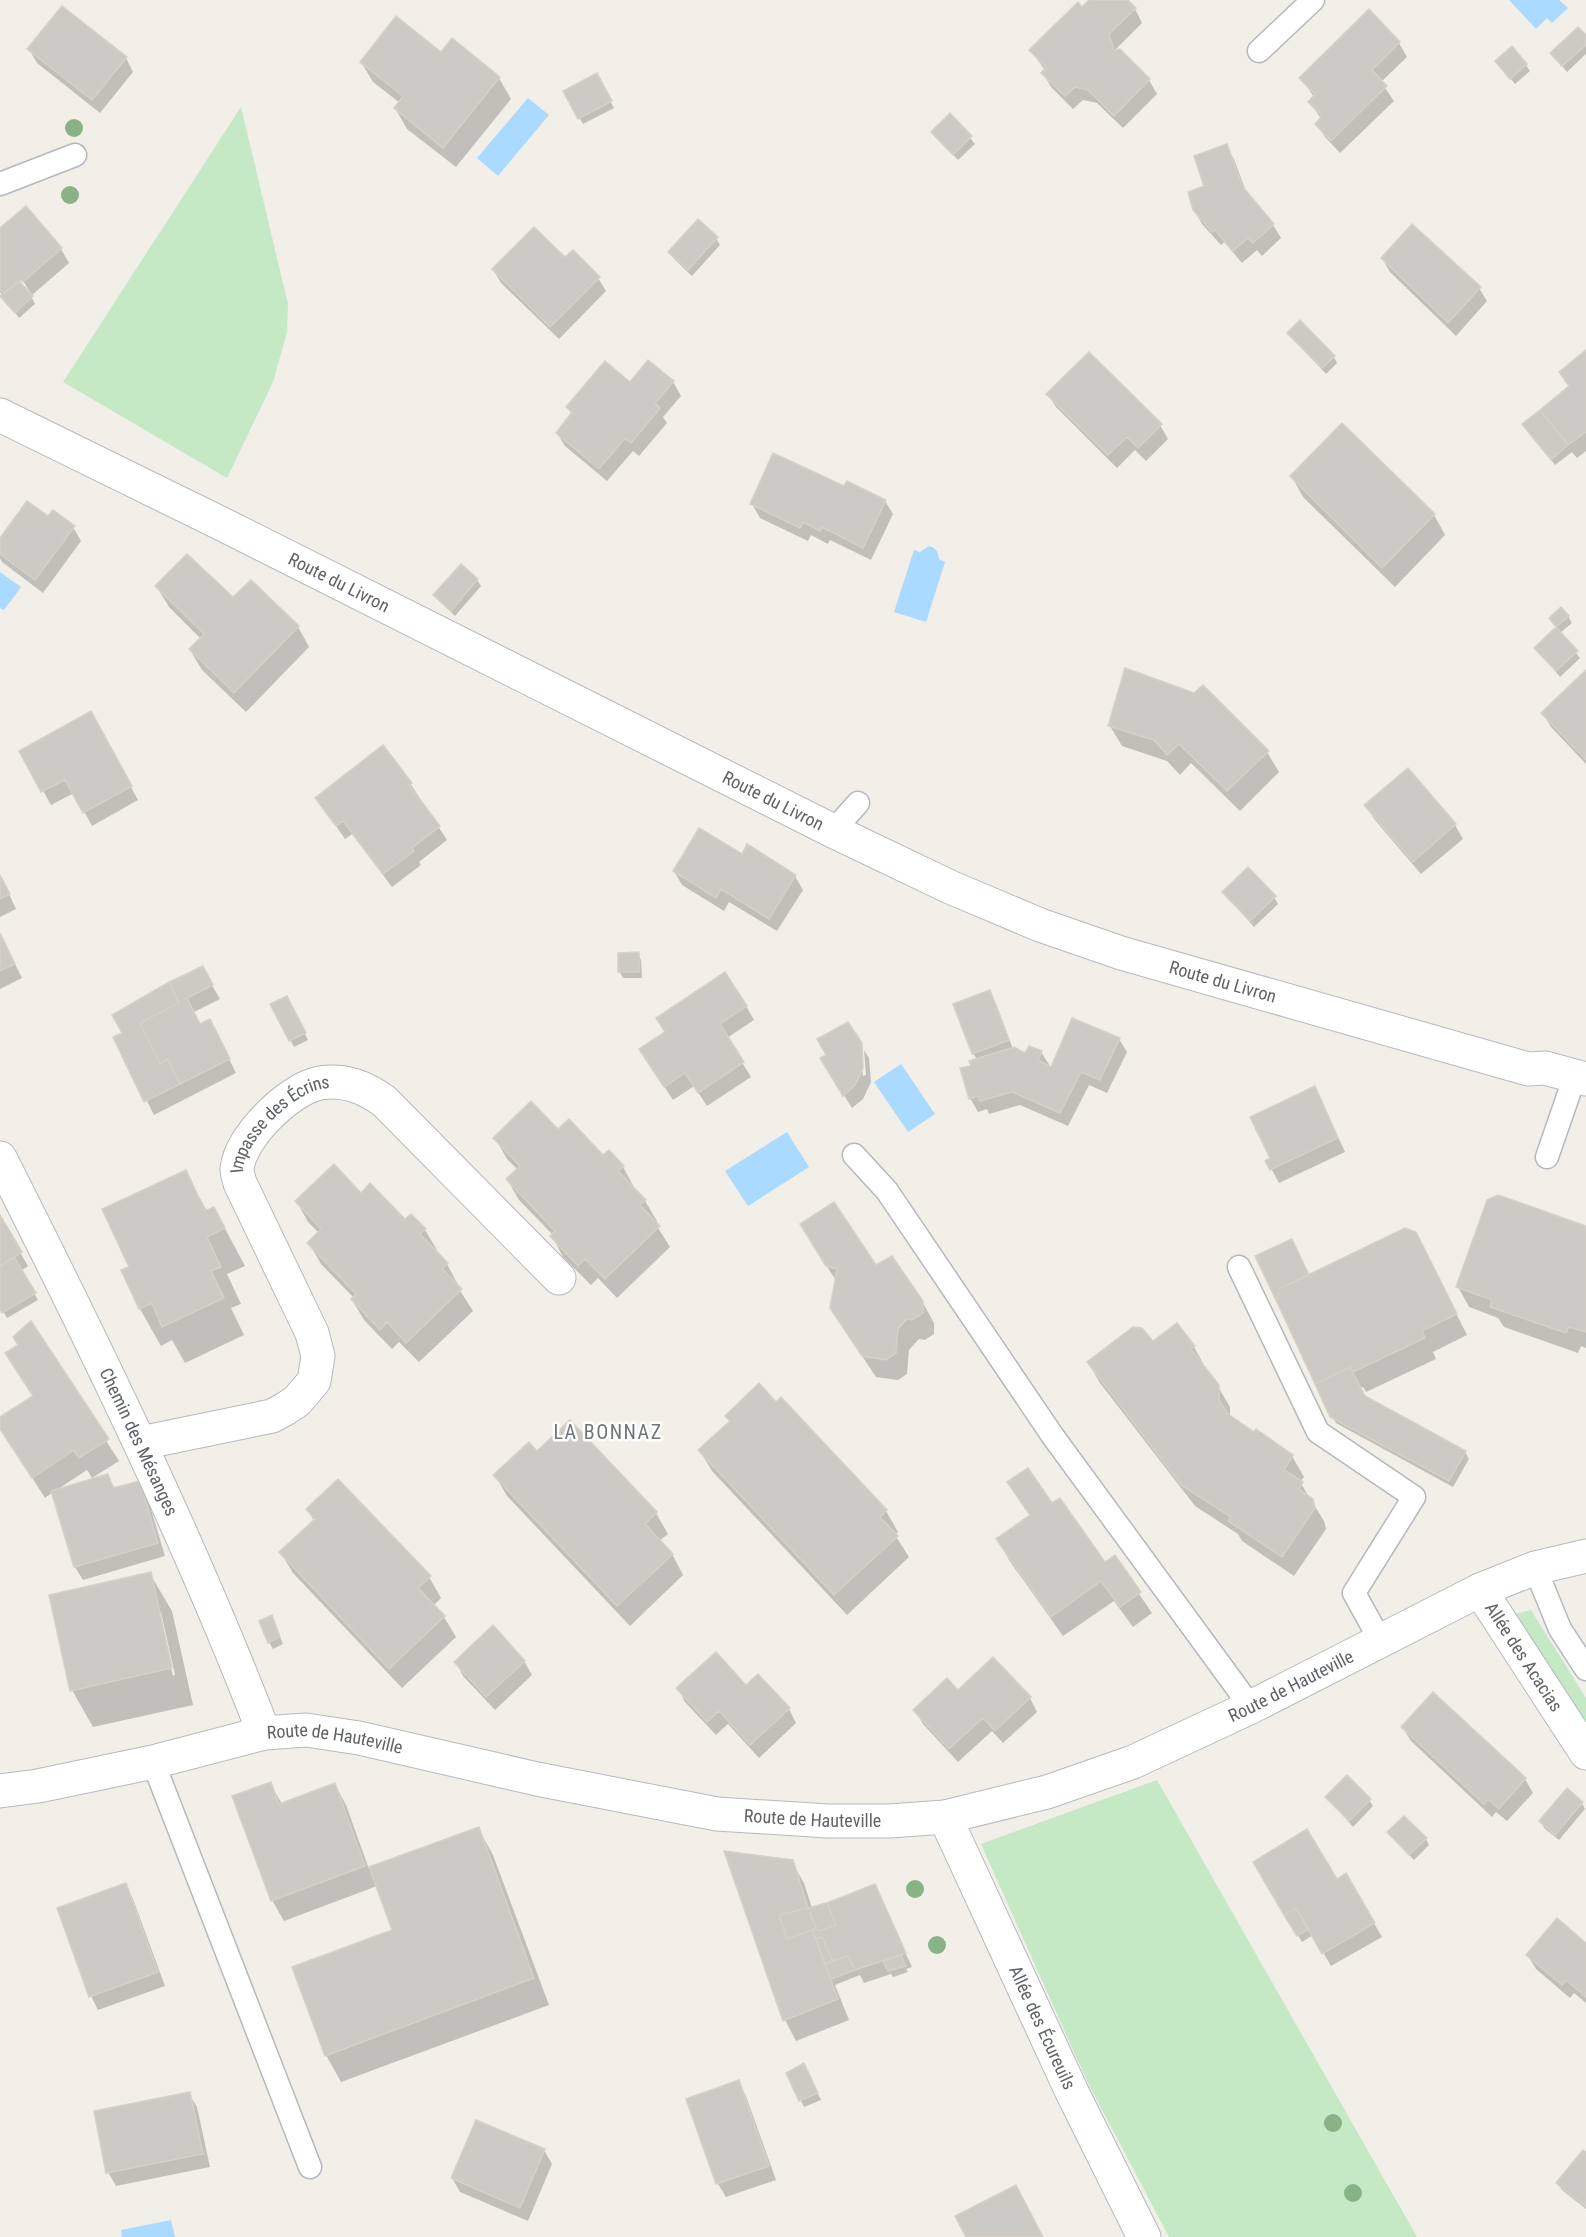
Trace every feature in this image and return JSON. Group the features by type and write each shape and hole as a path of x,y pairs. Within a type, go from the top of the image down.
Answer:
{"street":[{"name":"Route du Livron","path":"0,415 833,831 950,887 1020,917 1121,953 1528,1069 1545,1068 1580,1078"},
{"name":"Impasse des Écrins","path":"141,1443 272,1416 297,1401 314,1381 318,1356 312,1333 240,1183 237,1170 251,1137 262,1122 309,1086 321,1083 350,1083 361,1086 384,1101 560,1278"},
{"name":"Chemin des Mésanges","path":"0,1158 141,1443 237,1664 264,1733"},
{"name":"Route de Hauteville","path":"0,1791 38,1786 153,1762 264,1733 306,1730 359,1738 537,1779 717,1814 828,1821 889,1821 945,1817 1047,1792 1133,1762 1251,1707 1480,1590 1535,1568 1586,1556"},
{"name":"Allée des Acacias","path":"1480,1590 1586,1753"},
{"name":"Allée des Écureuils","path":"945,1817 1061,2069 1144,2237"}],"lane":[{"path":"1259,51 1313,0"},
{"path":"0,184 75,155"},
{"path":"833,831 858,803"},
{"path":"1547,1156 1580,1078"},
{"path":"854,1155 886,1191 1052,1435 1251,1707"},
{"path":"1239,1267 1318,1432 1414,1497 1354,1593 1380,1640"},
{"path":"1535,1568 1560,1629 1586,1669"},
{"path":"153,1762 310,2167"}],"green space":[{"path":"241,107 288,304 287,332 273,382 227,478 63,382"},
{"path":"1531,1610 1586,1698 1586,1734 1511,1615"},
{"path":"1157,1780 1417,2237 1169,2237 1087,2081 981,1844"}],"water":[{"path":"1509,0 1559,0 1568,8 1552,23 1547,18 1536,29"},
{"path":"528,98 549,115 498,176 477,158"},
{"path":"929,546 938,552 939,559 945,562 926,622 894,612 914,550 920,552"},
{"path":"0,572 21,587 4,610 0,608"},
{"path":"901,1064 935,1114 908,1132 874,1082"},
{"path":"787,1132 809,1167 748,1206 725,1171"},
{"path":"171,2220 175,2237 122,2237 121,2230"}],"building":[{"path":"1089,0 1128,0 1136,8 1109,34 1114,50 1120,49 1150,79 1114,116 1088,90 1075,87 1065,96 1041,73 1046,67 1029,50 1078,2 1082,7"},
{"path":"62,6 127,57 92,100 27,49"},
{"path":"1369,9 1400,42 1372,70 1387,86 1331,141 1315,124 1322,116 1308,102 1315,94 1299,78"},
{"path":"396,16 441,52 452,38 500,77 443,148 394,108 403,96 360,62"},
{"path":"1578,27 1586,35 1586,45 1562,66 1550,53"},
{"path":"1512,46 1527,64 1510,79 1495,61"},
{"path":"597,73 612,101 578,119 563,91"},
{"path":"950,113 972,136 953,155 931,132"},
{"path":"1227,144 1243,187 1274,224 1253,243 1248,238 1233,251 1193,210 1188,192 1204,186 1194,156"},
{"path":"26,206 62,248 23,282 21,280 3,293 0,289 0,228"},
{"path":"698,219 718,237 688,270 668,252"},
{"path":"1412,224 1481,287 1448,323 1381,258"},
{"path":"534,227 565,257 573,250 600,277 550,327 492,269"},
{"path":"19,281 33,296 15,313 0,296"},
{"path":"1300,320 1335,356 1322,368 1287,333"},
{"path":"1586,350 1586,432 1568,445 1540,410 1569,386 1559,372"},
{"path":"1089,352 1162,424 1138,448 1127,437 1108,455 1046,394"},
{"path":"648,360 674,381 655,403 660,408 631,443 625,438 599,469 556,433 572,412 566,407 605,361 630,382"},
{"path":"1540,410 1568,445 1551,460 1522,424"},
{"path":"1342,423 1435,514 1382,568 1290,476"},
{"path":"773,453 844,486 847,481 886,500 863,548 822,527 820,531 803,522 800,528 750,504"},
{"path":"27,501 48,516 53,510 75,526 35,580 0,554 0,538"},
{"path":"187,554 233,597 251,580 299,626 234,693 189,649 204,634 155,586"},
{"path":"461,564 478,579 451,611 433,595"},
{"path":"1561,607 1569,616 1556,627 1549,618"},
{"path":"1556,627 1578,651 1556,671 1534,648"},
{"path":"1125,668 1194,693 1203,685 1269,751 1227,791 1179,744 1167,755 1154,740 1108,726"},
{"path":"1586,670 1586,760 1541,713"},
{"path":"91,711 132,786 83,813 65,780 41,792 19,751"},
{"path":"383,745 412,783 409,785 440,826 412,848 414,851 383,874 343,821 336,826 315,798"},
{"path":"1408,768 1456,824 1413,862 1364,805"},
{"path":"699,828 742,854 747,844 796,875 769,919 721,889 716,898 673,871"},
{"path":"1248,867 1276,896 1250,921 1222,892"},
{"path":"0,875 10,894 0,899"},
{"path":"0,933 15,964 0,971"},
{"path":"639,952 639,972 618,972 618,953"},
{"path":"203,966 213,985 187,998 200,1024 210,1019 230,1059 180,1084 168,1059 160,1064 140,1023 179,1003 169,982"},
{"path":"725,972 747,1006 720,1024 744,1062 698,1093 685,1073 664,1087 639,1049 665,1032 656,1018"},
{"path":"169,982 179,1003 140,1023 160,1064 168,1059 180,1084 144,1102 113,1037 122,1033 112,1015"},
{"path":"990,990 1009,1040 972,1054 953,1004"},
{"path":"287,996 306,1033 289,1041 270,1004"},
{"path":"1072,1018 1120,1038 1100,1080 1081,1072 1060,1113 1012,1092 980,1101 978,1096 969,1099 960,1068 971,1066 969,1061 1014,1047 1025,1053 1029,1046 1042,1051 1038,1060 1051,1067"},
{"path":"848,1022 862,1043 863,1068 855,1085 843,1096 820,1058 826,1055 817,1039"},
{"path":"1315,1086 1338,1138 1270,1170 1265,1161 1270,1158 1250,1117"},
{"path":"531,1101 558,1129 569,1119 603,1155 609,1150 624,1166 618,1171 646,1200 640,1205 660,1226 605,1279 585,1259 578,1266 550,1236 555,1231 506,1179 520,1166 493,1138"},
{"path":"334,1164 361,1193 370,1183 405,1219 411,1214 426,1229 420,1234 448,1263 442,1269 462,1289 406,1343 387,1322 380,1330 351,1299 356,1294 307,1243 321,1229 295,1201"},
{"path":"186,1170 205,1211 214,1207 225,1228 207,1237 221,1267 211,1271 224,1298 162,1327 152,1303 139,1309 121,1270 129,1267 102,1209"},
{"path":"1498,1195 1586,1226 1586,1332 1569,1327 1566,1333 1490,1307 1492,1300 1456,1287 1487,1200"},
{"path":"834,1202 876,1265 892,1256 923,1301 923,1313 912,1320 907,1319 898,1329 896,1353 886,1360 862,1356 830,1308 837,1269 826,1266 800,1224"},
{"path":"0,1215 22,1252 0,1266"},
{"path":"1405,1228 1416,1232 1457,1314 1422,1331 1425,1338 1353,1372 1350,1367 1315,1384 1276,1300 1279,1289"},
{"path":"1292,1239 1309,1275 1279,1289 1276,1300 1255,1256"},
{"path":"14,1257 36,1293 2,1313 0,1309 0,1266"},
{"path":"31,1321 109,1439 79,1458 74,1450 32,1478 0,1429 0,1417 33,1396 5,1353 18,1345 13,1337"},
{"path":"1177,1323 1195,1346 1191,1349 1219,1385 1219,1400 1228,1414 1254,1432 1256,1429 1293,1455 1284,1470 1303,1482 1299,1489 1313,1499 1315,1508 1282,1557 1228,1521 1231,1517 1181,1485 1087,1362 1133,1327 1142,1328 1153,1341"},
{"path":"1350,1367 1365,1396 1466,1451 1449,1481 1330,1417 1315,1384"},
{"path":"759,1383 776,1402 781,1397 887,1510 880,1517 898,1536 834,1595 698,1450 730,1421 725,1416"},
{"path":"570,1420 657,1512 645,1524 673,1554 617,1606 493,1475 529,1442 537,1451"},
{"path":"1028,1468 1052,1503 1060,1498 1105,1562 1115,1555 1141,1592 1120,1607 1101,1581 1051,1617 996,1539 1030,1515 1007,1482"},
{"path":"108,1474 113,1488 140,1481 158,1543 74,1567 51,1491"},
{"path":"338,1479 431,1576 418,1588 445,1616 389,1669 279,1552 315,1519 306,1509"},
{"path":"151,1572 172,1668 70,1691 49,1595"},
{"path":"272,1615 280,1637 268,1643 259,1621"},
{"path":"493,1625 525,1661 486,1697 454,1662"},
{"path":"716,1652 746,1685 758,1674 790,1708 750,1745 719,1711 707,1722 676,1688"},
{"path":"993,1657 1031,1697 995,1731 983,1718 949,1749 913,1710 947,1678 958,1690"},
{"path":"1433,1692 1526,1778 1499,1809 1488,1799 1484,1804 1401,1727"},
{"path":"1347,1775 1371,1799 1349,1821 1325,1797"},
{"path":"271,1782 279,1804 335,1783 365,1866 271,1901 232,1796"},
{"path":"1567,1788 1583,1802 1555,1835 1539,1821"},
{"path":"1404,1816 1427,1838 1409,1855 1387,1832"},
{"path":"479,1827 534,1978 325,2056 292,1967 392,1930 369,1867"},
{"path":"1307,1829 1337,1879 1346,1873 1375,1923 1322,1954 1296,1908 1284,1915 1253,1862"},
{"path":"724,1851 793,1860 808,1908 779,1915 787,1939 812,1930 838,1999 783,2021"},
{"path":"126,1883 158,1972 89,1997 57,1908"},
{"path":"875,1884 906,1953 855,1970 848,1956 833,1961 822,1937 816,1939 812,1930 816,1928 818,1931 836,1925 827,1903"},
{"path":"827,1903 836,1925 818,1931 808,1908"},
{"path":"808,1908 816,1928 787,1939 779,1915"},
{"path":"1296,1908 1309,1929 1297,1936 1284,1915"},
{"path":"1557,1918 1586,1943 1586,1997 1566,1980 1562,1985 1526,1955"},
{"path":"822,1937 833,1961 825,1964 816,1939"},
{"path":"901,1955 906,1966 888,1971 883,1961"},
{"path":"848,1956 855,1970 831,1979 825,1964"},
{"path":"804,2063 818,2093 799,2101 786,2073"},
{"path":"739,2080 769,2166 716,2184 686,2099"},
{"path":"190,2092 203,2154 106,2173 94,2111"},
{"path":"476,2120 545,2149 520,2208 451,2178"},
{"path":"1583,2150 1586,2152 1586,2207 1556,2183"},
{"path":"1016,2185 1043,2237 966,2237 955,2216"}],"district":[{"name":"LA BONNAZ","path":"608,1432"}]}
